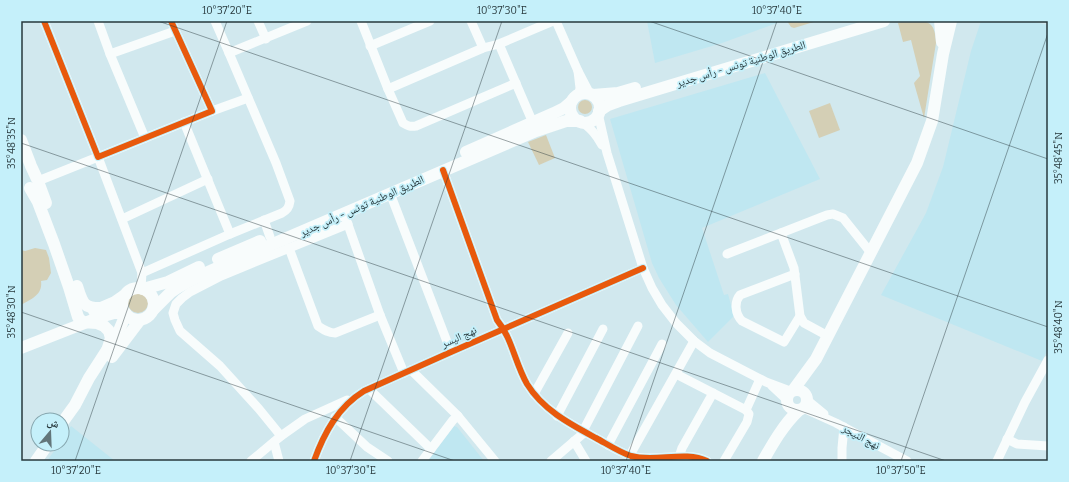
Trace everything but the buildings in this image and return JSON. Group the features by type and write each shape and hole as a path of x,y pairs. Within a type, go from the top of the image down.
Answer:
{"main road":[{"name":"الطريق الوطنية تونس - رأس جدير","path":"153,310 180,286 193,279 219,272 281,244 554,113 583,96 631,90 856,21"},
{"name":"الطريق الوطنية تونس - رأس جدير","path":"599,112 608,105 619,101 884,21"},
{"path":"940,21 943,54"},
{"path":"774,441 785,413 789,396 816,359 917,163 932,122 950,21"},
{"path":"583,96 598,103 599,112 596,118 587,122 581,122 572,116 570,111 583,96"},
{"name":"الطريق الوطنية تونس - رأس جدير","path":"142,288 168,282 233,252 281,244 346,219 390,194 536,131 566,121 581,122"},
{"path":"21,140 31,166 38,202 71,294 82,320"},
{"path":"21,160 26,173 35,183 61,241 80,297 87,306 102,308"},
{"path":"21,348 82,320 115,302 132,289 142,288 148,291 151,295 154,300 154,305 150,315 140,320 130,318 125,313 122,304 125,295"},
{"path":"82,320 125,313"},
{"path":"75,405 89,378 118,334 125,313"},
{"path":"82,320 97,322 109,331 111,338 107,351"},
{"path":"70,412 96,381 140,320"},
{"path":"763,461 774,441 791,417 804,403 816,359"},
{"path":"789,396 801,390 804,403"},
{"path":"789,396 792,409 804,403"},
{"path":"36,461 42,452"}],"street":[{"path":"44,21 142,273 142,288"},
{"path":"98,21 145,138"},
{"path":"171,21 212,111"},
{"path":"142,273 282,213 287,210 289,206 290,201 276,163 215,21"},
{"path":"258,21 266,39"},
{"path":"229,53 307,21"},
{"path":"361,21 403,123 411,127 516,83"},
{"path":"370,46 430,21"},
{"path":"471,21 483,48"},
{"path":"388,89 483,48 499,44 537,24 555,21 578,71 580,88 583,96"},
{"path":"110,54 175,31"},
{"path":"499,44 533,122"},
{"path":"35,183 184,122 248,98"},
{"path":"599,112 607,153 643,268 662,305 676,323 694,341 710,353 763,380 789,396"},
{"path":"184,122 230,234"},
{"path":"581,122 592,130 607,153"},
{"path":"443,170 497,320 504,328 526,383 534,394 557,416 608,445 630,455 653,459 696,457 707,461"},
{"path":"122,219 208,179"},
{"path":"390,194 450,352"},
{"path":"727,254 833,214 843,218 871,253"},
{"path":"346,219 380,315 407,371 458,416 495,461"},
{"path":"264,220 281,244 318,326 330,333 335,334 380,315"},
{"path":"781,233 794,268 800,316 804,323 828,336"},
{"name":"نهج اليسر","path":"314,461 323,438 335,418 354,397 407,371 643,268"},
{"path":"219,272 182,298 176,304 173,313 175,320 180,331 220,366 277,439 279,461"},
{"path":"795,274 740,295 735,303 738,317 742,321 784,342 800,316"},
{"path":"551,461 584,431 638,326"},
{"path":"557,416 603,329"},
{"path":"534,394 568,333"},
{"path":"630,455 694,341"},
{"path":"608,445 662,344"},
{"path":"997,461 1048,360"},
{"path":"676,374 746,410 749,414 747,422 724,461"},
{"path":"746,410 763,380"},
{"path":"369,389 431,449"},
{"path":"679,457 682,448 713,393"},
{"path":"251,461 277,439 305,420 354,397"},
{"name":"نهج النيجر","path":"804,403 840,425 907,461"},
{"path":"422,461 453,420 458,416"},
{"path":"335,418 367,447 388,461"},
{"path":"840,425 842,461"},
{"path":"1007,439 1017,444 1048,446"},
{"path":"574,441 586,461"}],"shaded area":[{"path":"647,21 783,21 722,43 655,63"},
{"path":"787,21 817,21 794,28 791,27"},
{"path":"904,21 924,21 931,25 934,29 936,43 924,118 914,83 920,76 911,40 903,42 898,23"},
{"path":"981,21 1030,21 1048,25 1048,349 1042,361 881,295 926,213 943,167 971,51"},
{"path":"765,73 820,179 702,228 724,295 728,294 734,316 708,342 676,305 659,278 652,263 610,119"},
{"path":"582,100 588,100 592,104 592,110 588,114 582,114 578,110 578,104"},
{"path":"830,103 840,130 819,138 809,111"},
{"path":"546,135 555,158 539,165 528,142"},
{"path":"35,248 46,250 49,258 51,273 47,280 41,281 40,290 36,296 21,305 21,250 25,251"},
{"path":"138,293 145,296 148,303 145,310 138,313 131,310 128,303 131,296"},
{"path":"71,426 115,461 47,461 53,452 70,452"},
{"path":"454,426 457,427 484,461 428,461"}],"cycle path":[{"path":"44,21 98,157 212,111 171,21"},
{"path":"443,170 497,320 510,343 519,368 533,393 549,409 567,422 631,456 640,458 680,456 698,458 707,461"},
{"path":"314,461 322,440 339,413 355,397 364,391 643,268"}]}
